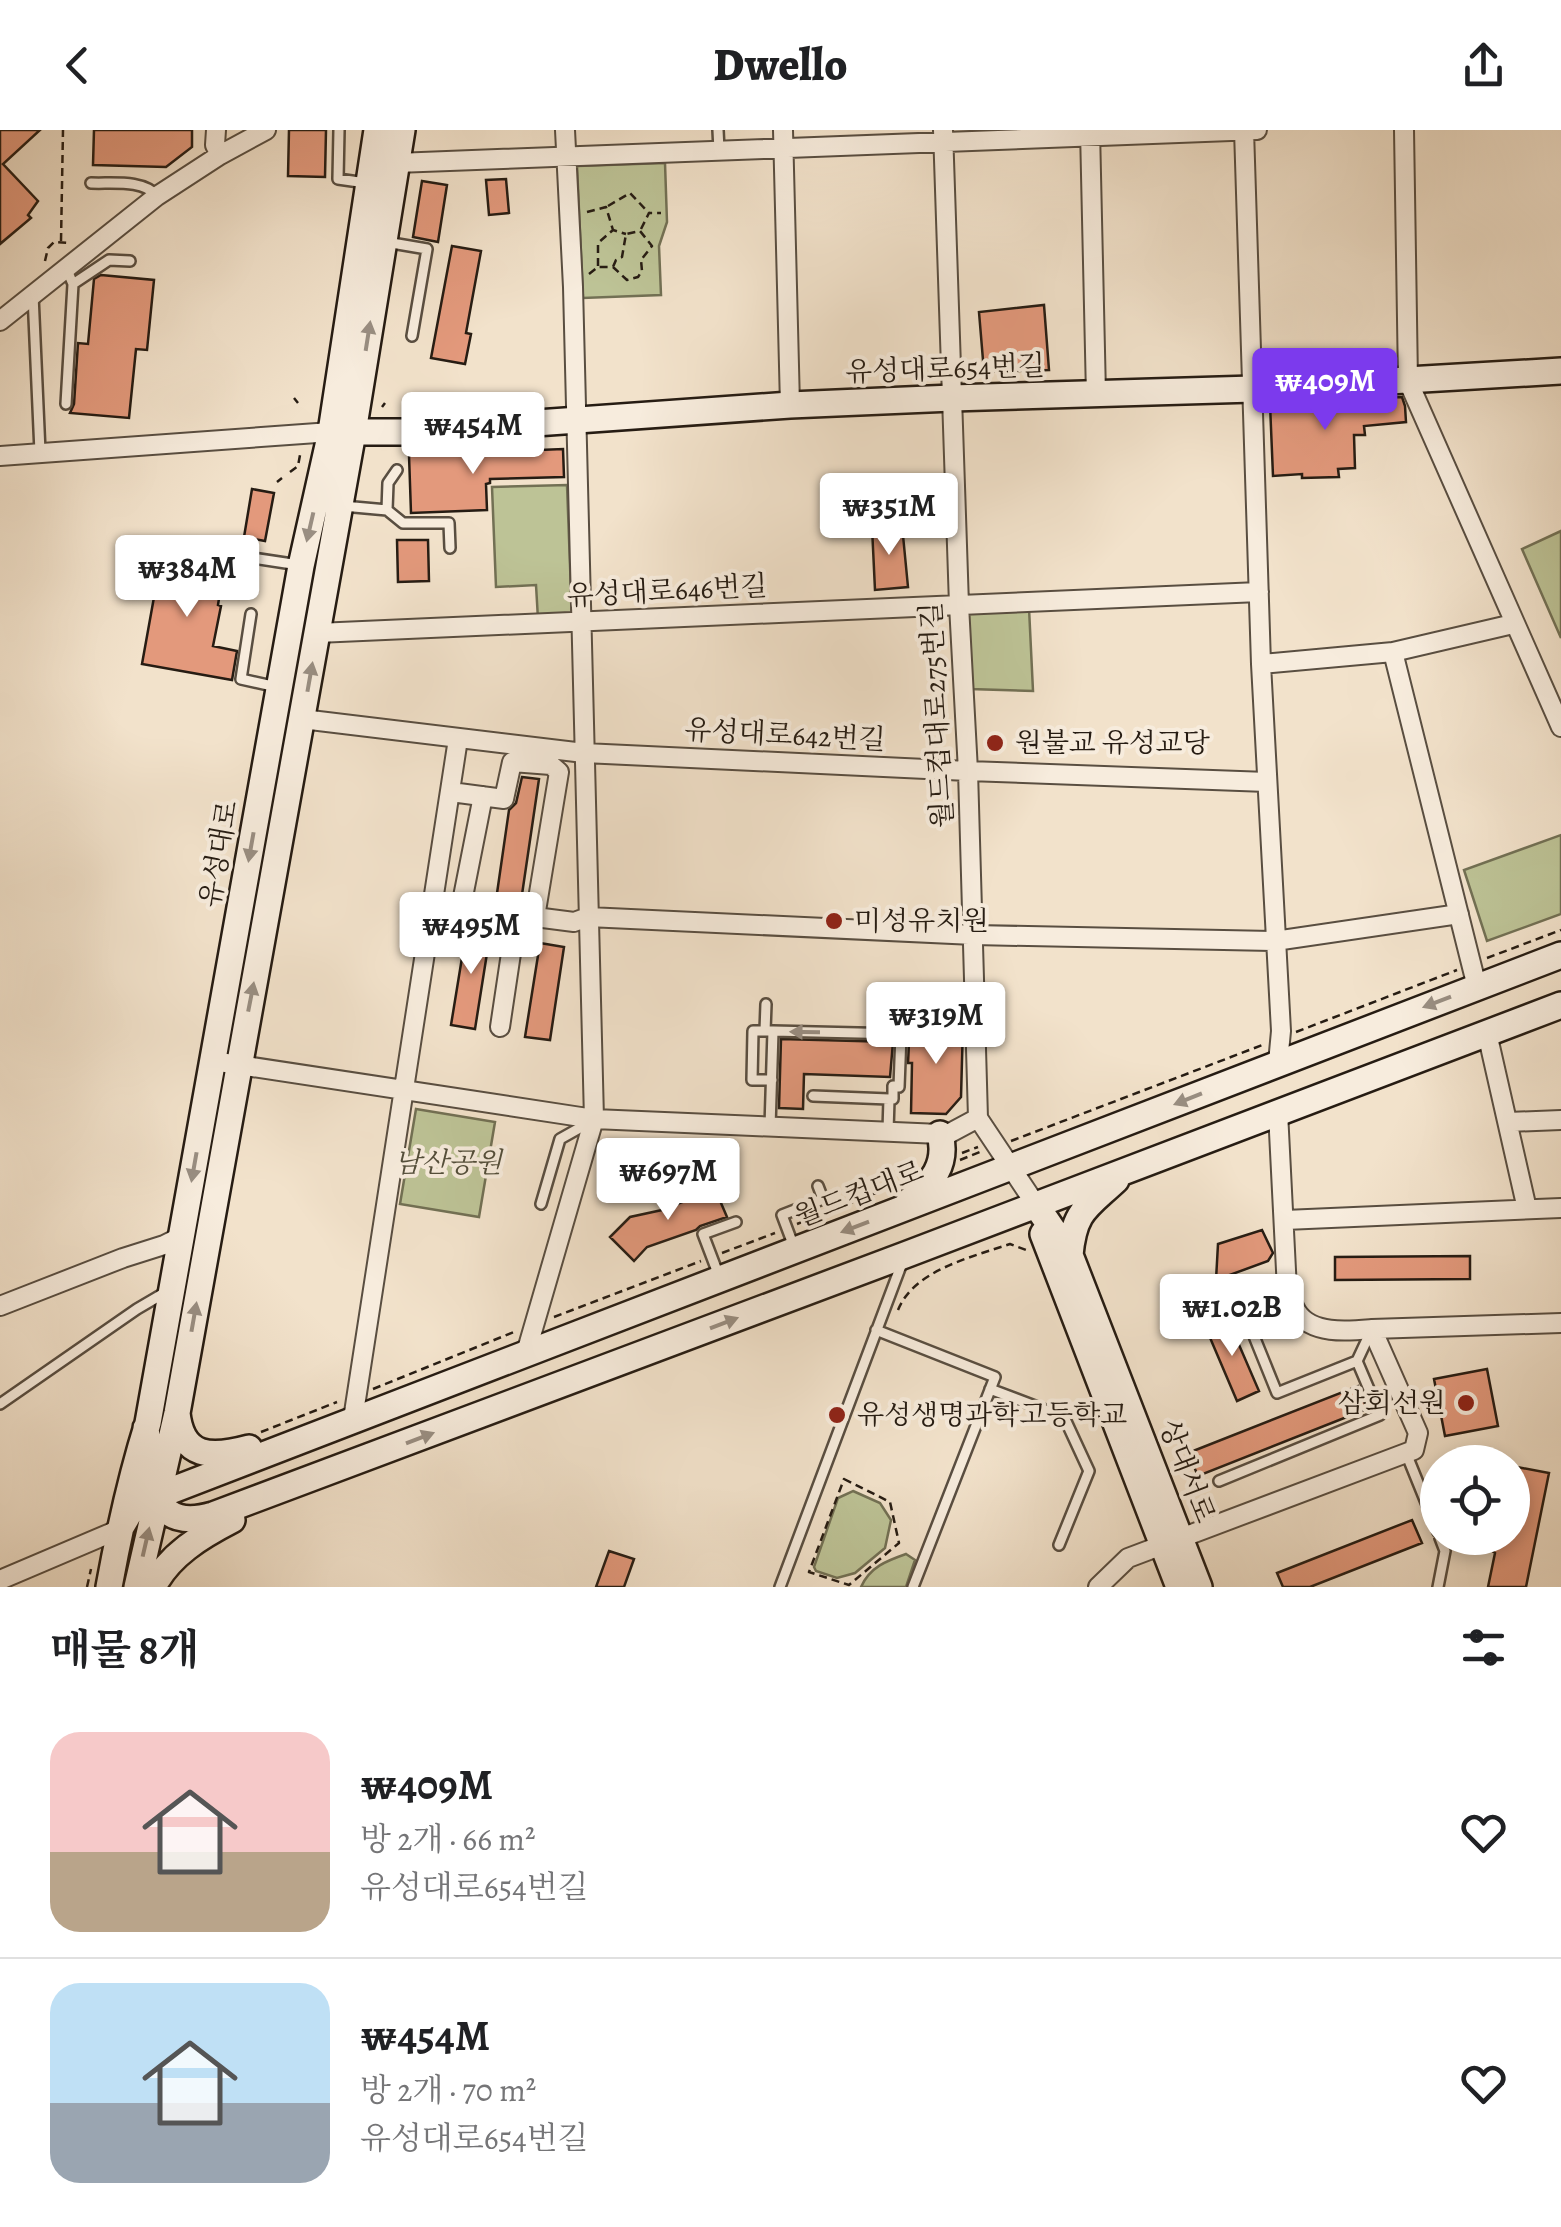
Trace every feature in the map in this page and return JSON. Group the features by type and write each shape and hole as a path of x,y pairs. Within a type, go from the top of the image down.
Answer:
{"street":[{"path":"216,130 215,145 220,155"},
{"path":"0,322 34,295 70,277 158,196 266,130"},
{"name":"유성대로","path":"100,1579 120,1529 146,1428 182,1236 226,1063 302,719 340,506 342,432 378,130"},
{"name":"유성대로","path":"136,1587 167,1492 280,687 301,566 342,432 383,242 402,130"},
{"path":"524,1341 594,1119 565,130"},
{"path":"1244,130 1261,664 1281,1032 1270,1054"},
{"path":"396,162 719,150 783,139 1257,130"},
{"path":"1404,130 1408,381 1561,726"},
{"path":"1090,133 1096,394"},
{"name":"월드컵대로275번길","path":"943,136 978,1118"},
{"path":"783,139 790,405"},
{"name":"유성대로654번길","path":"342,432 408,432 790,405 1252,390 1561,371"},
{"path":"0,456 342,432"},
{"name":"유성대로646번길","path":"317,633 1259,592"},
{"path":"1261,664 1392,652 1514,624"},
{"path":"1392,652 1478,987"},
{"name":"유성대로642번길","path":"302,719 584,752 1267,782"},
{"path":"349,1409 404,1090 458,739"},
{"path":"451,792 504,799 512,762 551,765 558,772 535,917 513,940 500,1027"},
{"path":"460,917 483,796"},
{"path":"535,917 574,922 588,918 974,935 1274,941 1460,914"},
{"name":"월드컵대로","path":"167,1492 326,1430 349,1409 524,1341 720,1278 796,1237 896,1211 1012,1168 1270,1054 1561,956"},
{"path":"146,1428 151,1479 167,1492 172,1515 193,1521 905,1256 1561,1005"},
{"path":"1487,1033 1527,1210"},
{"path":"226,1063 594,1119 888,1131 945,1146"},
{"path":"1278,1112 1287,1290 1298,1315 1316,1326 1344,1331 1561,1323"},
{"path":"896,1211 922,1192 938,1169 950,1132 978,1118 1036,1205"},
{"path":"1508,1122 1561,1120"},
{"path":"981,1226 1029,1232 1053,1255 1086,1206 1127,1170"},
{"name":"상대서로","path":"1036,1205 1042,1232 1171,1541 1199,1587"},
{"path":"1284,1220 1561,1208"},
{"path":"0,1306 182,1236"},
{"path":"1098,1587 1128,1558 1414,1450 1418,1433 1372,1329"},
{"path":"177,1412 178,1424 188,1443 204,1454 228,1453 326,1430"},
{"path":"326,1430 285,1452 279,1462 280,1471 287,1477 329,1472"},
{"path":"154,1587 168,1564 188,1546 329,1472"},
{"path":"0,1580 120,1529 130,1512 144,1501 167,1492"},
{"name":"상대서로","path":"1171,1541 1179,1587"}],"lane":[{"path":"339,130 338,178 369,184"},
{"path":"718,130 719,150"},
{"path":"90,183 140,186 152,189 158,196"},
{"path":"383,242 427,249 412,336"},
{"path":"66,404 70,277 109,260 130,261"},
{"path":"34,295 40,454"},
{"path":"388,510 388,483 397,470"},
{"path":"340,506 388,510 404,523 449,523 450,548"},
{"path":"139,547 213,552 301,566"},
{"path":"251,614 240,678 280,687"},
{"path":"766,1004 772,1080 770,1127"},
{"path":"772,1080 752,1080 753,1031 901,1034 899,1086 893,1086 893,1099 814,1096"},
{"path":"888,1131 889,1099"},
{"path":"542,1204 560,1140 594,1119"},
{"path":"796,1237 782,1215 823,1199 818,1186"},
{"path":"720,1278 704,1234 736,1222"},
{"path":"780,1587 905,1256"},
{"path":"0,1404 172,1288"},
{"path":"1239,1299 1277,1393 1357,1362 1372,1329"},
{"path":"876,1330 994,1378 913,1587"},
{"path":"1218,1480 1380,1415 1357,1362"},
{"path":"990,1389 1064,1417 1089,1471 1059,1545"},
{"path":"1406,1453 1420,1488"},
{"path":"1438,1587 1444,1555"}],"path":[{"path":"60,241 62,130"},
{"path":"569,216 606,207 630,193 649,213 661,213"},
{"path":"606,207 613,230"},
{"path":"640,231 649,213"},
{"path":"613,230 626,234 640,231"},
{"path":"598,267 598,243 613,230"},
{"path":"614,266 627,280 638,278 641,260 652,246 640,231"},
{"path":"614,266 622,257 626,234"},
{"path":"45,264 45,255 54,242 75,246"},
{"path":"572,287 598,267 614,266"},
{"path":"290,472 298,466 300,455"},
{"path":"277,482 282,478"},
{"path":"1491,957 1561,930"},
{"path":"1309,1027 1455,971"},
{"path":"1018,1139 1270,1054"},
{"path":"945,1146 980,1149 948,1164"},
{"path":"796,1237 907,1181"},
{"path":"741,1246 774,1233"},
{"path":"898,1312 902,1300 928,1276 1010,1244 1053,1255"},
{"path":"561,1314 681,1268"},
{"path":"374,1388 524,1341"},
{"path":"258,1432 349,1409"},
{"path":"844,1479 890,1502 899,1544 849,1586 808,1572 844,1479"},
{"path":"87,1587 100,1579"}],"green space":[{"path":"665,163 667,222 659,246 661,295 583,298 577,166"},
{"path":"567,485 572,618 538,619 536,585 496,587 492,487"},
{"path":"1561,531 1561,638 1522,549"},
{"path":"1029,608 1033,691 970,689 962,613"},
{"path":"1561,835 1561,914 1487,941 1464,870"},
{"name":"남산공원","path":"416,1109 495,1122 479,1217 400,1204"},
{"path":"853,1491 880,1503 891,1520 885,1548 855,1573 837,1578 814,1567 838,1498"},
{"path":"906,1554 915,1560 906,1587 861,1587 874,1570"}],"building":[{"path":"0,130 40,130 3,164 38,201 28,215 31,218 0,244"},
{"path":"94,130 192,130 192,147 166,167 93,165"},
{"path":"289,130 326,130 325,177 288,176"},
{"path":"506,179 509,213 489,215 486,180"},
{"path":"422,181 447,185 438,242 413,237"},
{"path":"452,246 481,251 466,333 471,334 465,364 431,358"},
{"path":"101,275 154,280 147,350 136,349 129,418 70,413 78,343 88,344 94,279"},
{"path":"1044,305 1049,370 984,372 979,312"},
{"path":"1402,397 1406,422 1364,426 1365,435 1354,435 1355,468 1338,469 1339,477 1273,476 1270,404"},
{"path":"563,449 564,477 490,479 486,484 487,510 411,513 409,455"},
{"path":"252,489 274,493 265,541 244,537"},
{"path":"902,525 908,587 875,590 872,527"},
{"path":"397,540 428,540 429,581 398,582"},
{"path":"158,556 224,566 213,646 237,651 232,680 142,664"},
{"path":"522,777 539,779 519,915 512,923 493,921 509,810 516,803"},
{"path":"469,924 491,928 475,1029 451,1025"},
{"path":"540,943 564,947 550,1040 525,1037"},
{"path":"914,1023 963,1024 961,1097 946,1114 911,1113 912,1063 908,1063"},
{"path":"781,1039 893,1042 890,1077 804,1074 803,1109 779,1108"},
{"path":"715,1189 727,1217 647,1247 634,1261 610,1237 630,1217 662,1210"},
{"path":"1262,1230 1273,1253 1268,1261 1216,1280 1218,1244"},
{"path":"1470,1256 1470,1279 1335,1280 1335,1257"},
{"path":"1227,1317 1259,1391 1237,1401 1205,1326"},
{"name":"삼회선원","path":"1487,1369 1498,1426 1445,1436 1434,1379"},
{"path":"1358,1386 1367,1409 1198,1476 1188,1453"},
{"path":"1530,1469 1549,1473 1526,1587 1488,1587 1495,1555 1530,1555"},
{"path":"1412,1520 1420,1538 1420,1544 1310,1587 1283,1587 1277,1573"},
{"path":"609,1551 634,1559 624,1587 596,1587"}],"place":[{"name":"원불교 유성교당","path":"995,743"},
{"name":"미성유치원","path":"834,921"},
{"name":"삼회선원","path":"1466,1403"},
{"name":"유성생명과학고등학교","path":"837,1415"}]}
